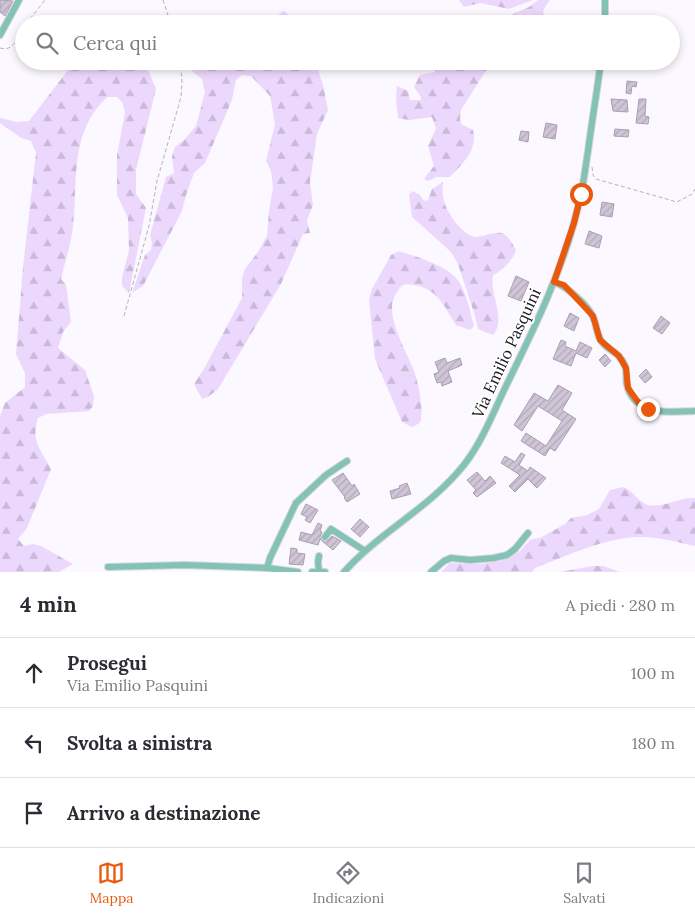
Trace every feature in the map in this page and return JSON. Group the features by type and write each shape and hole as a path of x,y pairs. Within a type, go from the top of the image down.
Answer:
{"street":[{"path":"0,35 19,0"},
{"path":"605,0 605,15"},
{"name":"Via Emilio Pasquini","path":"344,572 365,551 443,489 464,465 476,447 494,412 554,282 578,208 600,70"},
{"path":"554,282 564,285 593,316 600,340 619,356 626,368 628,388 638,402 648,409 664,412 695,411"},
{"path":"267,568 296,503 326,475 347,461"},
{"path":"324,537 331,529 365,551"},
{"path":"431,572 444,561 452,558 470,560 507,555 528,533"},
{"path":"312,572 322,572 318,562 319,556"},
{"path":"108,567 185,565 267,568 298,572"}],"path":[{"path":"33,15 45,0"},
{"path":"163,0 168,15"},
{"path":"0,48 7,50 12,48 15,43"},
{"path":"124,316 150,226 157,181 181,97 181,70"},
{"path":"586,163 592,163 593,175 596,179 677,202 692,194 695,189"}],"green space":[{"path":"459,0 533,0 509,9 480,3 464,7"},
{"path":"538,0 550,0 544,15 512,15 529,7"},
{"path":"283,11 288,15 278,15"},
{"path":"68,70 148,70 156,89 136,170 136,194 146,208 129,293 122,286 122,277 129,251 128,218 117,195 117,155 125,113 122,102 117,97 107,97 95,111 86,126 81,142 76,175 72,233 61,279 66,285 71,322 63,332 58,348 85,370 94,396 93,406 89,411 46,414 38,418 36,439 51,469 27,528 18,539 24,546 33,544 41,546 73,564 59,572 0,572 0,416 5,403 25,387 25,373 16,354 23,267 36,153 31,141 21,138 0,123 0,118 17,122 29,121"},
{"path":"318,70 328,110 317,134 310,182 313,205 307,220 310,233 303,234 281,284 218,389 202,399 194,384 242,298 242,278 245,269 267,236 273,188 271,170 266,161 275,124 270,96 251,76 242,75 236,80 232,100 205,163 194,173 182,211 143,286 132,293 145,255 151,250 150,235 166,177 174,173 172,156 175,147 196,126 205,92 202,79 192,71"},
{"path":"436,70 486,70 461,110 461,124 473,130 473,144 468,156 450,177 436,177 428,181 424,179 434,166 428,146 436,128 432,117 409,120 398,118 396,99 397,86 408,91 410,100 421,100 414,87 420,75 435,72"},
{"path":"443,182 444,203 451,216 466,233 477,237 495,233 504,234 516,250 507,265 493,275 492,282 498,322 497,329 493,335 478,329 458,264 451,252 412,217 409,194 413,191 420,195 424,201 428,200 432,189"},
{"path":"399,251 437,265 456,278 465,294 474,326 470,330 456,325 439,299 422,287 407,284 398,291 393,303 394,323 415,374 421,405 420,423 412,427 402,422 375,359 369,300 372,289 391,255"},
{"path":"623,487 645,504 654,506 695,498 695,546 652,537 624,538 585,548 535,568 532,572 441,572 450,563 479,564 501,561 520,551 530,540 542,537 565,524 571,518 587,515 599,509 610,490"},
{"path":"592,566 603,566 620,572 560,572"}],"building":[{"path":"0,0 13,1 5,16 0,12"},
{"path":"627,81 637,82 636,87 632,86 631,94 626,93"},
{"path":"611,99 627,100 628,112 613,111"},
{"path":"639,99 646,99 645,116 649,117 648,124 636,123"},
{"path":"546,123 557,125 555,139 543,137"},
{"path":"615,129 629,130 628,137 614,136"},
{"path":"521,131 529,132 528,142 519,140"},
{"path":"602,202 614,204 612,217 600,215"},
{"path":"589,231 602,236 599,248 585,244"},
{"path":"516,276 529,282 521,301 508,296"},
{"path":"570,313 579,318 574,331 564,326"},
{"path":"661,316 670,323 662,334 653,328"},
{"path":"561,340 566,342 565,346 576,351 580,342 592,348 587,358 576,353 571,366 553,359"},
{"path":"605,354 611,361 605,367 599,360"},
{"path":"445,358 447,363 460,358 462,365 448,371 452,382 442,386 441,382 437,383 434,374 439,372 435,362"},
{"path":"646,369 652,377 645,383 639,376"},
{"path":"558,385 572,393 562,410 576,419 555,451 550,448 545,456 521,441 526,433 546,446 562,421 538,406 522,431 514,425 534,393 548,401"},
{"path":"521,453 525,455 519,465 528,471 530,467 546,478 537,488 528,479 515,492 509,486 520,475 501,463 505,456 515,462"},
{"path":"477,472 485,481 490,476 496,483 477,497 473,493 476,490 467,480"},
{"path":"343,473 352,486 354,484 360,494 347,502 332,480"},
{"path":"407,483 411,494 392,499 390,491 400,488 399,486"},
{"path":"306,504 318,510 310,523 305,520 307,517 301,514"},
{"path":"360,519 369,527 360,537 351,529"},
{"path":"318,523 322,525 320,537 322,541 320,539 318,545 299,540 301,532 312,535"},
{"path":"332,536 341,541 333,550 322,541 327,541"},
{"path":"291,548 297,549 297,553 305,554 303,565 289,564"}],"route":[{"path":"581,194 574,223 554,282 564,285 593,316 600,340 603,344 614,350 626,368 628,388 641,406 648,409"}]}
